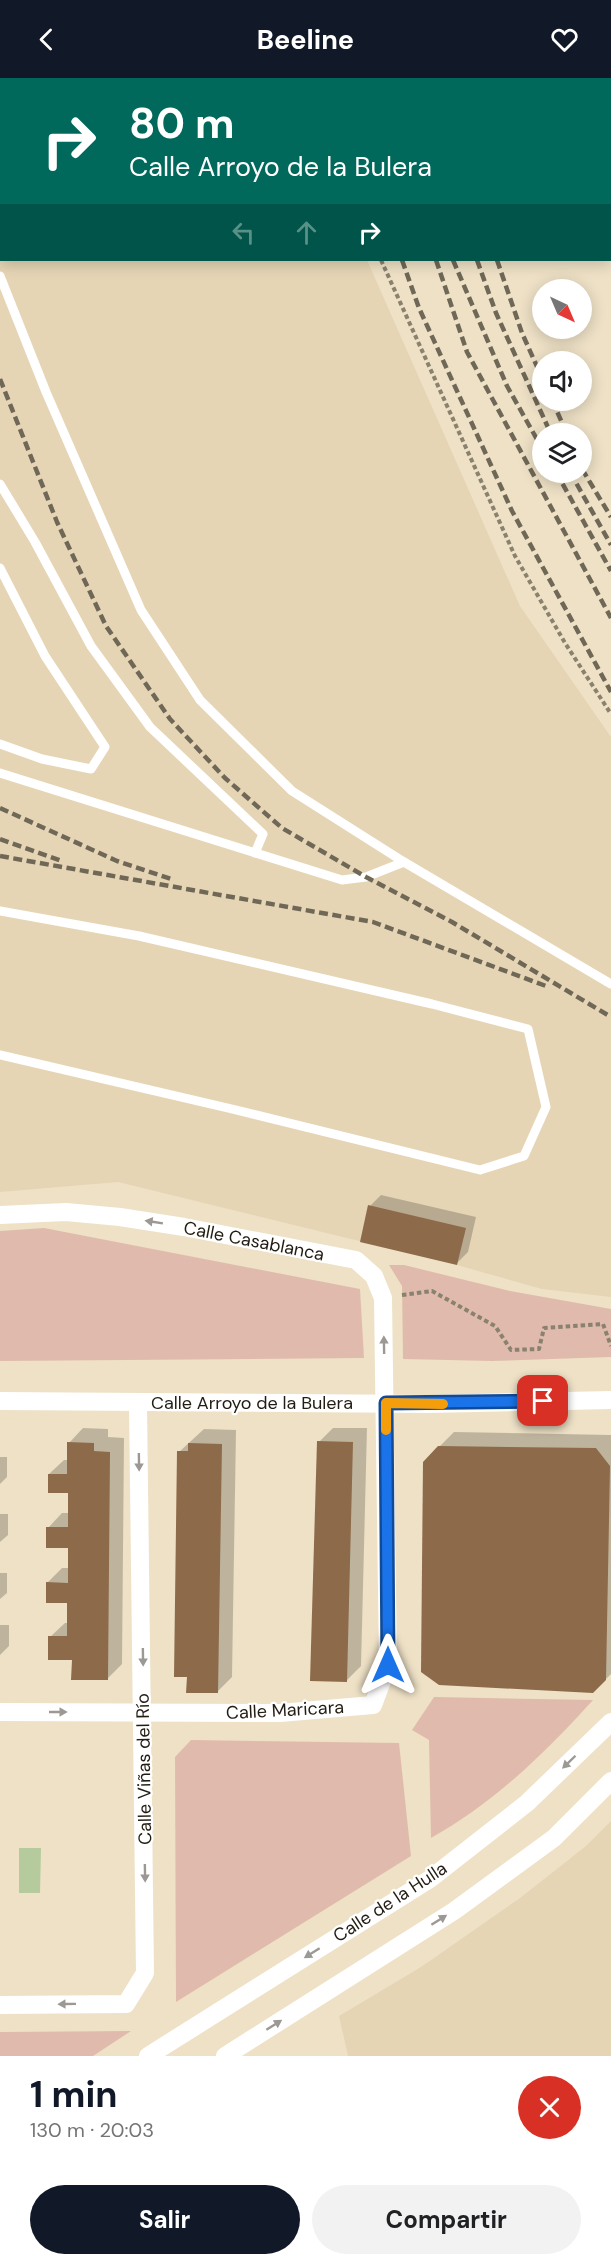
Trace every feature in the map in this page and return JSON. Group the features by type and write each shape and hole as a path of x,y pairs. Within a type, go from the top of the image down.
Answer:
{"street":[{"name":"Calle Casablanca","path":"0,1215 66,1212 120,1217 356,1260 374,1276 383,1298 386,1403"},
{"name":"Calle Arroyo de la Bulera","path":"0,1401 138,1404 611,1400"},
{"name":"Calle Maricara","path":"0,1712 280,1713 374,1705 388,1665 386,1403"},
{"name":"Calle Viñas del Río","path":"0,2005 126,2004 146,1973 138,1404"},
{"name":"Calle de la Hulla","path":"148,2056 430,1879 527,1803 611,1722"},
{"path":"225,2056 454,1911 554,1838 611,1781"}],"lane":[{"path":"0,276 46,392 141,610 200,700 292,791 404,862 611,984"},
{"path":"0,484 35,542 91,646 150,727 263,834 255,853"},
{"path":"0,568 45,656 105,747 91,769 42,759 0,744"},
{"path":"0,773 342,880 366,877 404,862"},
{"path":"0,911 139,936 421,1001 528,1029 546,1107 524,1156 480,1170 0,1055"}],"path":[{"path":"381,261 515,556 565,643 611,714"},
{"path":"383,1298 432,1291 495,1326 511,1350 539,1349 544,1328 603,1324 611,1346"}],"shaded area":[{"path":"0,261 367,261 520,606 611,737 611,1297 542,1289 457,1265 118,1182 0,1192"},
{"path":"44,1228 360,1289 364,1358 0,1361 0,1231"},
{"path":"389,1265 404,1265 510,1291 611,1309 611,1357 492,1361 403,1359 402,1286"},
{"path":"434,1697 593,1700 518,1776 476,1809 431,1838 429,1740 412,1730"},
{"path":"191,1740 399,1743 411,1856 176,2002 175,1757"},
{"path":"611,1821 611,2056 348,2056 339,2016 421,1967 520,1898 586,1846"},
{"path":"19,1848 41,1848 40,1893 19,1893"},
{"path":"131,2031 93,2056 0,2056 0,2032"}],"building":[{"path":"368,1205 466,1228 457,1265 360,1242"},
{"path":"317,1441 353,1442 347,1682 310,1681"},
{"path":"67,1442 94,1443 94,1451 110,1452 108,1680 71,1680 72,1660 48,1660 48,1636 67,1636 67,1603 46,1603 46,1582 68,1583 68,1548 46,1548 46,1527 68,1527 68,1493 48,1493 48,1474 67,1474"},
{"path":"188,1443 222,1444 218,1693 186,1693 187,1677 174,1677 177,1451 188,1451"},
{"path":"438,1446 596,1448 610,1466 606,1680 593,1693 439,1685 421,1672 423,1462"}],"railway":[{"path":"402,261 419,308 512,511 611,692"},
{"path":"436,261 467,352 611,618"},
{"path":"453,261 507,386 532,430"},
{"path":"477,261 496,313 546,423"},
{"path":"497,261 532,355"},
{"path":"0,379 57,522 106,626 170,719 225,778 282,828 366,877 452,922 611,1017"},
{"path":"557,411 562,423"},
{"path":"562,483 611,571"},
{"path":"576,483 611,545"},
{"path":"590,483 611,517"},
{"path":"0,808 117,861 174,880"},
{"path":"0,839 62,861"},
{"path":"0,856 373,922 546,986"}],"slow traffic":[{"path":"386,1430 386,1403 443,1404"}],"route":[{"path":"388,1665 386,1403 543,1401"}]}
